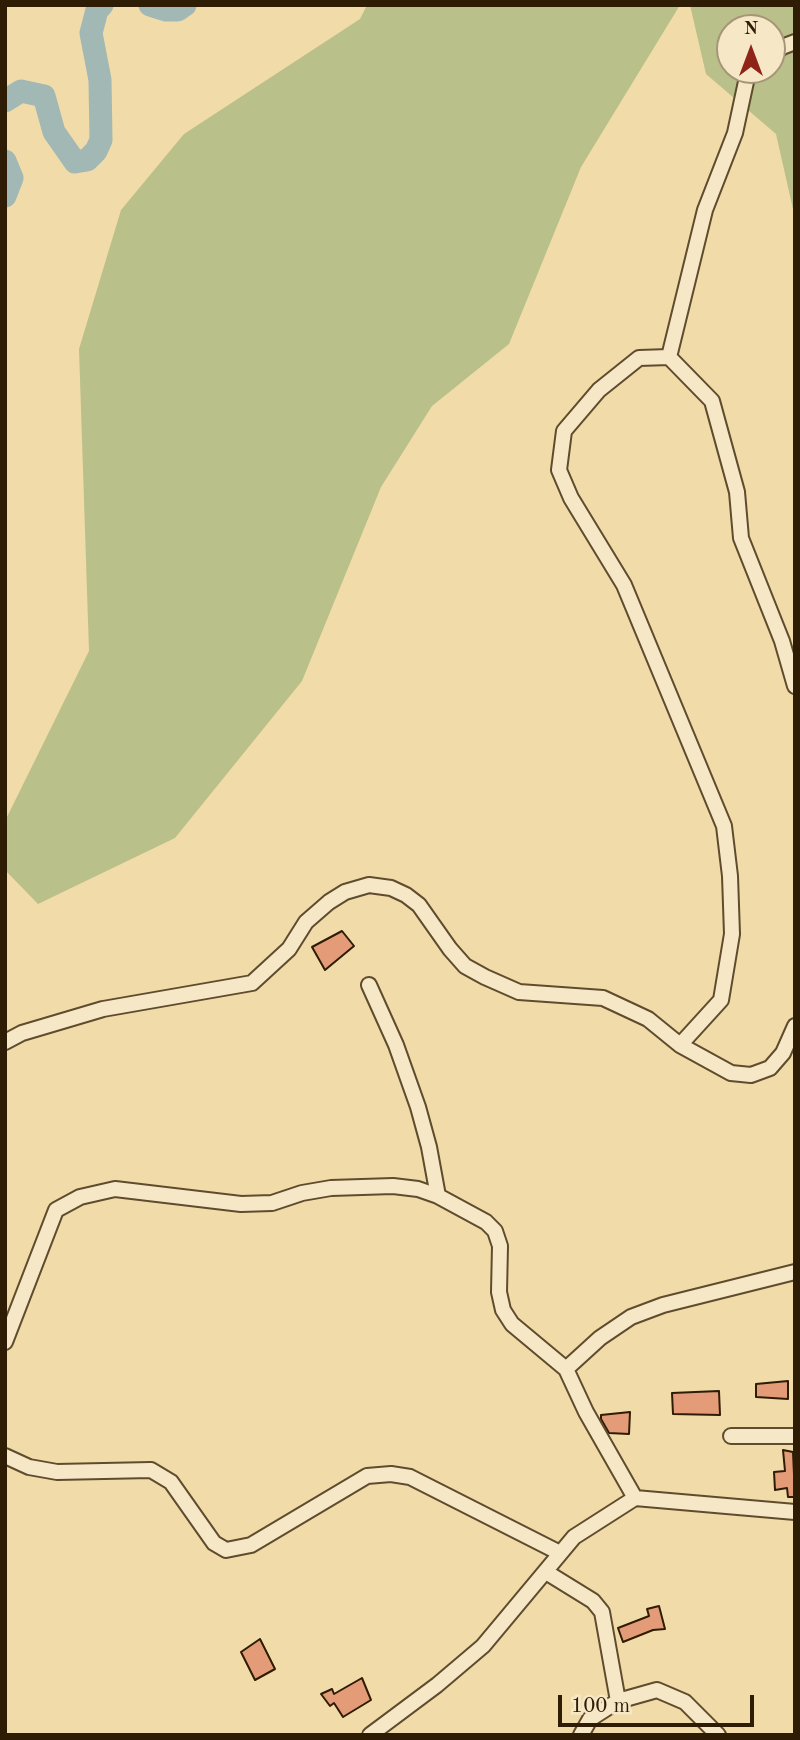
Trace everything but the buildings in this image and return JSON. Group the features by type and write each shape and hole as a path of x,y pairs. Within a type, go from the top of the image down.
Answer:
{"street":[{"path":"669,358 705,210 735,133 746,84"},
{"path":"680,1045 721,1000 732,934 730,876 724,825 624,585 571,498 559,471 564,431 599,390 639,358 669,358 712,401 737,492 741,538 788,639 795,686"},
{"path":"5,1042 22,1033 103,1009 252,983 289,949 306,922 329,902 345,892 369,885 391,888 419,905 465,966 485,977 519,992 603,998 648,1019 680,1045 731,1073 751,1074 770,1068 783,1053 795,1026"},
{"path":"369,985 396,1045 418,1107 438,1196"},
{"path":"5,1342 56,1210 80,1197 115,1189 241,1204 272,1203 302,1193 331,1188 393,1186 418,1189 438,1196 485,1222 495,1231 500,1246 499,1292 503,1310 512,1324 566,1369 586,1412 635,1498"},
{"path":"566,1369 600,1338 631,1317 663,1305 795,1272"},
{"path":"731,1436 795,1436"},
{"path":"5,1456 29,1467 57,1472 151,1469 171,1482 214,1543 226,1550 251,1545 367,1476 391,1474 410,1477 560,1553"},
{"path":"370,1735 438,1685 483,1646 560,1553 582,1531 635,1498 795,1512"},
{"path":"546,1572 593,1601 602,1612 618,1701"},
{"path":"581,1735 590,1719 618,1701 657,1690 685,1702 718,1735"}],"green space":[{"path":"367,5 680,5 581,167 509,344 432,406 381,487 302,681 175,838 38,904 5,870 5,821 89,651 79,349 121,210 184,134 360,19"},
{"path":"690,5 795,5 795,218 776,134 718,84 786,84 786,14 716,14 716,83 706,74"}],"waterway":[{"path":"5,101 21,91 44,96 54,132 75,162 87,160 96,151 101,140 100,80 91,33 97,10 102,5"},
{"path":"150,5 166,10 178,10 185,5"},
{"path":"5,161 12,178 5,196"}]}
